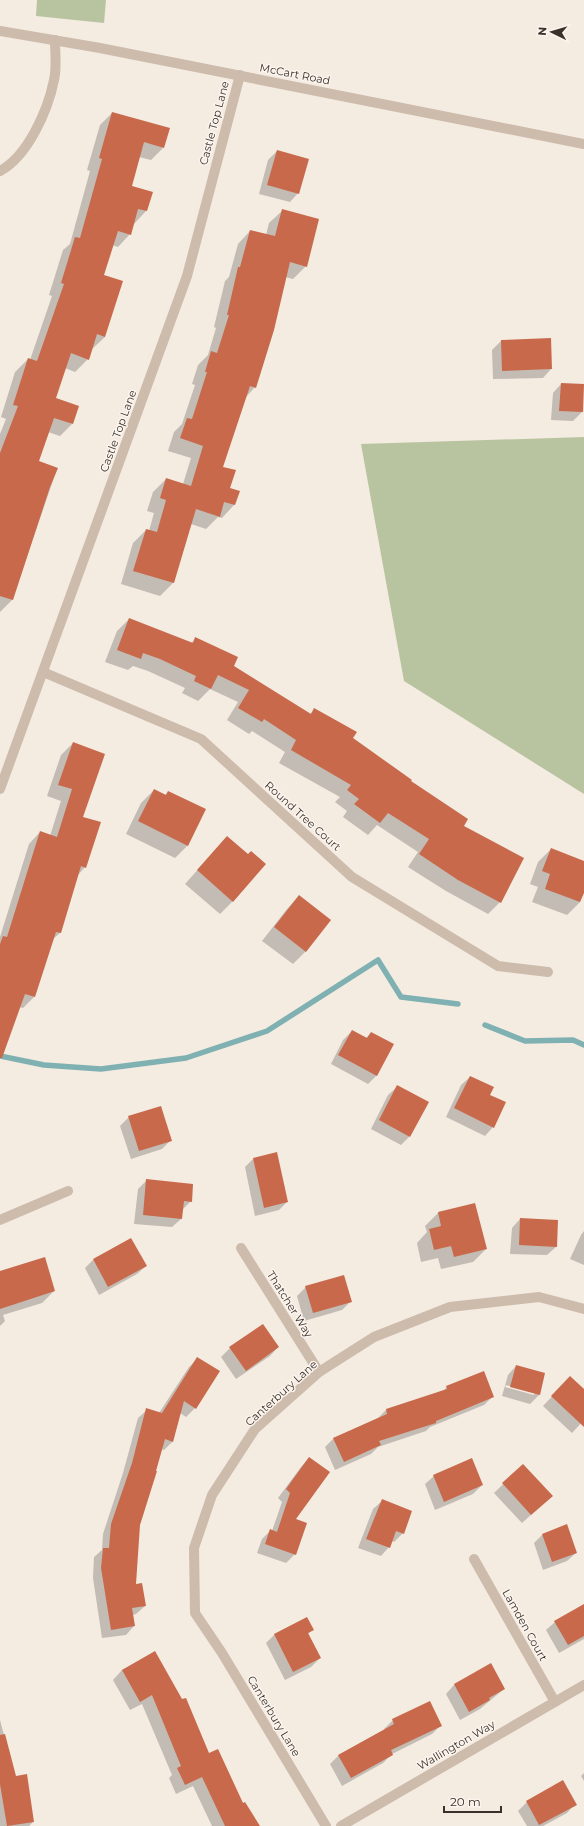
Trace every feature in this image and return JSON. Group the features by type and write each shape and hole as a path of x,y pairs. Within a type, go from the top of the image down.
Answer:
{"street":[{"name":"McCart Road","path":"0,31 240,75 584,144"},
{"path":"0,171 28,144 44,114 55,79 55,40"},
{"name":"Castle Top Lane","path":"0,789 187,276 240,75"},
{"name":"Round Tree Court","path":"43,672 201,739 352,877 498,966 548,972"},
{"path":"0,1220 68,1191"},
{"name":"Thatcher Way","path":"241,1248 319,1372"},
{"name":"Canterbury Lane","path":"326,1826 222,1653 195,1612 194,1548 212,1495 255,1429 319,1372 374,1337 450,1307 539,1297 584,1309"},
{"name":"Lamden Court","path":"474,1559 555,1702"},
{"name":"Wallington Way","path":"341,1826 584,1685"}],"green space":[{"path":"37,0 106,0 104,23 36,16"},
{"path":"584,437 584,794 404,681 361,444"}],"building":[{"path":"112,112 170,128 164,148 144,142 132,186 153,192 147,211 138,209 131,235 118,231 104,275 123,281 105,337 97,334 89,360 71,353 56,398 79,406 73,424 54,418 39,461 58,468 50,487 13,600 0,596 0,453 18,406 13,405 28,358 37,361 64,284 61,283 75,237 80,238 102,159 99,158"},
{"path":"277,150 309,159 299,194 267,185"},
{"path":"282,209 319,219 307,267 290,262 274,330 256,388 250,386 223,467 236,470 230,488 240,491 235,505 224,502 220,517 196,509 174,583 133,571 146,529 157,532 166,500 160,498 166,478 191,486 203,446 180,438 187,418 192,419 207,372 205,372 211,351 217,353 229,315 227,315 238,267 240,267 250,230 275,236"},
{"path":"551,338 552,369 502,371 501,340"},
{"path":"561,383 584,384 583,412 559,411"},
{"path":"129,618 193,643 195,637 238,657 234,666 311,714 314,708 357,732 353,738 412,780 411,781 468,819 464,826 524,858 501,903 458,880 419,854 429,839 388,813 380,823 354,804 359,799 347,790 351,785 291,750 296,740 264,719 262,722 238,708 249,690 218,675 211,689 194,681 196,676 160,659 143,653 141,659 117,650"},
{"path":"73,742 105,754 83,817 101,822 86,868 81,866 61,933 56,932 35,997 25,994 2,1058 0,1058 0,944 3,936 7,937 40,831 57,837 72,789 58,785"},
{"path":"154,789 166,795 168,791 206,809 188,846 138,821"},
{"path":"227,836 248,854 251,851 266,864 233,902 197,870"},
{"path":"551,848 584,861 584,893 580,902 545,889 550,874 542,871"},
{"path":"299,895 331,920 306,952 274,927"},
{"path":"352,1030 367,1038 371,1032 394,1044 377,1076 338,1055"},
{"path":"470,1076 494,1087 490,1095 506,1102 494,1128 454,1108"},
{"path":"397,1085 429,1102 410,1137 379,1120"},
{"path":"161,1106 172,1141 139,1151 128,1116"},
{"path":"277,1152 288,1202 264,1208 253,1158"},
{"path":"146,1179 193,1184 192,1202 184,1201 182,1219 143,1215"},
{"path":"475,1203 487,1249 454,1257 451,1246 434,1250 429,1229 441,1226 438,1212"},
{"path":"520,1218 558,1220 557,1247 519,1245"},
{"path":"131,1238 147,1266 108,1287 93,1259"},
{"path":"45,1257 55,1291 0,1309 0,1271"},
{"path":"344,1275 352,1302 313,1313 305,1286"},
{"path":"263,1324 279,1347 246,1371 229,1347"},
{"path":"197,1357 220,1371 196,1409 184,1401 173,1442 165,1439 157,1471 140,1525 136,1584 142,1583 146,1606 132,1608 135,1626 111,1630 101,1568 103,1548 109,1548 111,1524 132,1463 146,1408 162,1413"},
{"path":"516,1365 545,1373 540,1395 510,1387"},
{"path":"484,1371 494,1397 436,1421 436,1423 379,1441 381,1445 344,1462 333,1438 387,1414 386,1409 447,1389 446,1386"},
{"path":"570,1376 584,1389 584,1427 551,1396"},
{"path":"309,1457 330,1472 296,1519 307,1523 296,1555 265,1544 270,1529 277,1532 290,1493 286,1489"},
{"path":"472,1458 483,1485 444,1502 433,1475"},
{"path":"523,1464 553,1496 531,1515 502,1483"},
{"path":"382,1499 412,1511 404,1534 396,1531 390,1548 366,1539"},
{"path":"567,1524 577,1553 552,1562 542,1534"},
{"path":"584,1604 584,1636 568,1645 554,1621"},
{"path":"307,1617 314,1630 308,1633 321,1658 293,1672 274,1634"},
{"path":"155,1651 182,1699 186,1698 209,1753 218,1749 243,1803 245,1802 260,1826 225,1826 202,1777 185,1785 177,1768 181,1766 152,1695 140,1702 122,1670"},
{"path":"491,1663 505,1689 469,1712 454,1684"},
{"path":"430,1701 442,1726 391,1750 393,1755 351,1778 338,1755 394,1724 392,1719"},
{"path":"5,1734 16,1776 27,1774 34,1822 7,1826 0,1784 0,1735"},
{"path":"563,1780 577,1805 539,1825 526,1801"}],"waterway":[{"path":"0,1056 44,1065 101,1069 186,1058 267,1031 378,960 401,997 458,1004"},
{"path":"485,1025 525,1041 573,1040 584,1045"}]}
